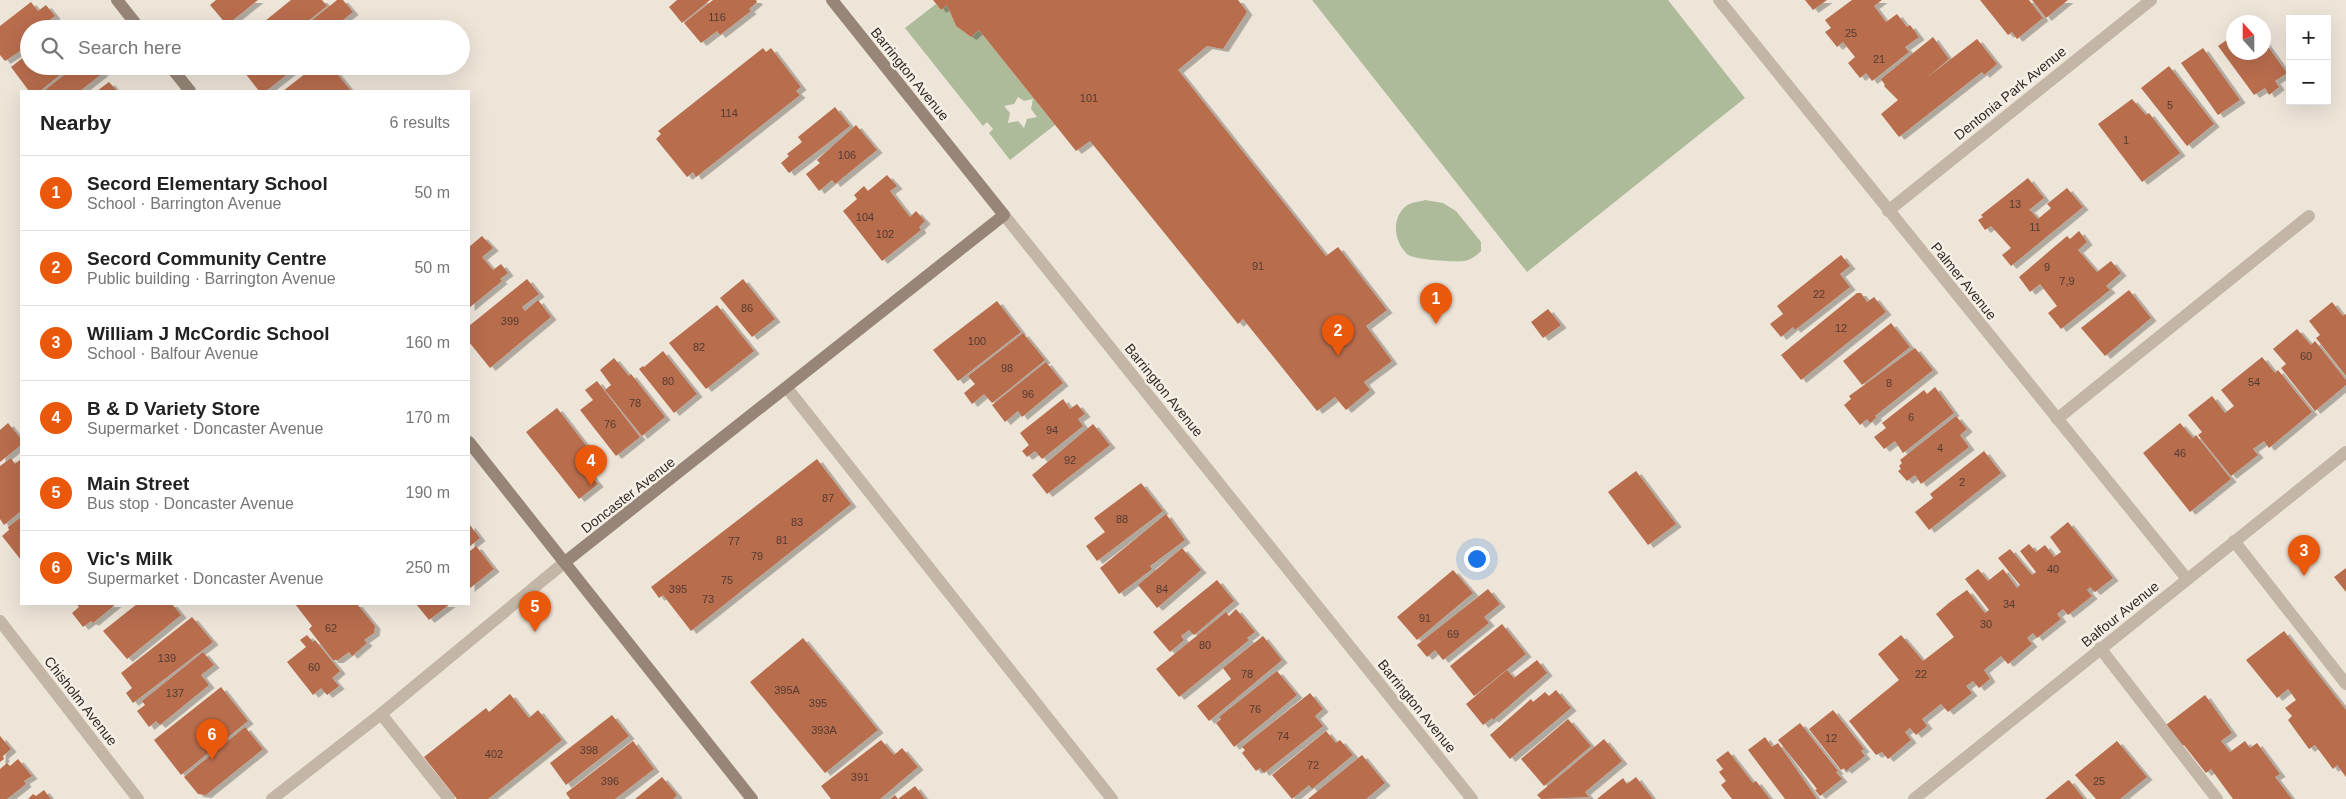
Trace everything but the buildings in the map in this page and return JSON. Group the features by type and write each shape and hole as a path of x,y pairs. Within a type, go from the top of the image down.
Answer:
{"street":[{"path":"117,0 133,20"},
{"name":"Barrington Avenue","path":"832,0 1472,799"},
{"name":"Palmer Avenue","path":"1719,0 2187,579"},
{"name":"Dentonia Park Avenue","path":"1888,210 2151,0"},
{"path":"177,75 189,90"},
{"name":"Doncaster Avenue","path":"272,799 381,714 565,562 1004,216"},
{"path":"2057,419 2309,216"},
{"path":"787,388 1112,799"},
{"path":"470,443 752,799"},
{"name":"Balfour Avenue","path":"1914,799 2346,452"},
{"path":"2234,542 2346,684"},
{"name":"Chisholm Avenue","path":"0,621 138,799"},
{"path":"2100,648 2218,799"},
{"path":"381,714 449,799"}],"green space":[{"path":"1312,0 1668,0 1745,98 1527,272"},
{"path":"936,4 941,10 947,5 956,26 971,37 979,30 1055,125 1010,160 989,133 993,129 987,122 983,126 905,28","holes":["1018,97 1024,101 1033,99 1031,109 1037,117 1027,119 1024,128 1018,121 1008,123 1010,113 1004,106 1014,104"]},
{"path":"1425,200 1443,203 1456,211 1481,242 1481,251 1471,259 1459,261 1425,259 1407,254 1397,237 1396,223 1398,217 1406,206"}],"place":[{"name":"Secord Elementary School","path":"1436,324"},
{"name":"Secord Community Centre","path":"1338,356"},
{"name":"B & D Variety Store","path":"591,486"},
{"name":"William J McCordic School","path":"2304,576"},
{"name":"Main Street","path":"535,632"},
{"name":"Vic's Milk","path":"212,760"}]}
